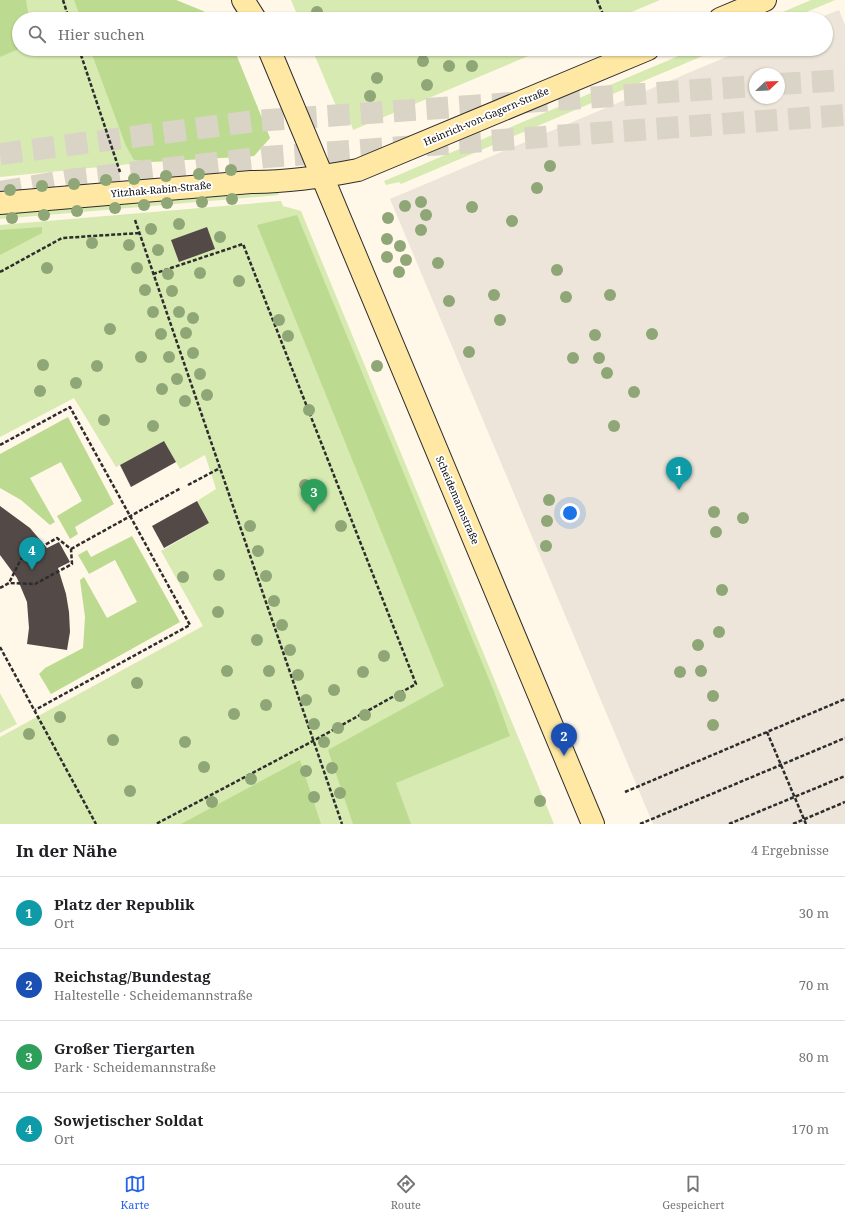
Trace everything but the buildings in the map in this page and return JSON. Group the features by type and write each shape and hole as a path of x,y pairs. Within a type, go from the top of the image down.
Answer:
{"street":[{"path":"243,0 251,12"},
{"path":"737,12 765,0"},
{"name":"Scheidemannstraße","path":"272,56 593,824"},
{"name":"Heinrich-von-Gagern-Straße","path":"323,176 358,170 631,56"},
{"name":"Yitzhak-Rabin-Straße","path":"0,203 251,182 273,182 323,176"}],"path":[{"path":"63,0 67,12"},
{"path":"597,0 602,12"},
{"path":"81,56 122,178"},
{"path":"135,220 342,824"},
{"path":"0,272 62,238 139,233"},
{"path":"153,274 244,244 416,684 314,741 156,824"},
{"path":"0,445 70,407 190,625 35,710"},
{"path":"188,485 220,468"},
{"path":"70,549 181,488"},
{"path":"0,588 9,583 35,584 72,564 70,549 57,538 39,548 21,559 9,583"},
{"path":"0,647 96,824"},
{"path":"624,792 845,699"},
{"path":"767,732 806,824"},
{"path":"640,824 845,738"},
{"path":"729,824 845,776"},
{"path":"793,824 845,802"}],"green space":[{"path":"0,0 176,0 203,11 205,12 12,12 12,56 237,56 270,138 254,156 150,162 0,177"},
{"path":"0,0 26,0 28,12 12,12 12,52 0,57"},
{"path":"74,0 176,0 205,12 78,12"},
{"path":"291,0 660,0 632,12 296,12"},
{"path":"811,0 835,0 807,12 783,12"},
{"path":"93,56 237,56 270,138 254,156 150,162 134,160 126,146"},
{"path":"315,56 528,56 353,130 351,124 344,125"},
{"path":"679,56 703,56 401,184 399,182 386,185 384,181"},
{"path":"277,192 279,195 0,219 0,214"},
{"path":"281,201 283,206 301,211 554,824 0,824 0,737 203,626 161,551 209,523 197,501 216,489 205,455 180,469 164,441 116,467 74,398 0,437 0,225"},
{"path":"297,215 493,689 510,736 396,783 411,824 353,824 328,750 444,686 257,225"},
{"path":"42,227 42,233 0,255 0,230"},
{"path":"68,417 114,504 75,527 78,534 70,539 57,516 82,501 61,462 30,478 55,522 50,525 21,500 0,488 0,454"},
{"path":"132,536 180,622 51,694 39,674 45,668 83,648 85,617 80,580 84,577 107,618 137,602 115,560 89,574 78,555 87,550 91,557"},
{"path":"0,693 17,724 0,733"},
{"path":"300,760 321,824 181,824"}],"shaded area":[{"path":"839,10 845,25 845,824 653,824 390,199 728,56 833,56 833,12"}],"tunnel":[{"path":"785,84 845,80"},
{"path":"0,154 255,121 749,86"},
{"path":"0,192 69,180 266,157 845,115"}],"place":[{"name":"Platz der Republik","path":"679,490"},
{"name":"Großer Tiergarten","path":"314,512"},
{"name":"Sowjetischer Soldat","path":"32,570"},
{"name":"Reichstag/Bundestag","path":"564,756"}]}
